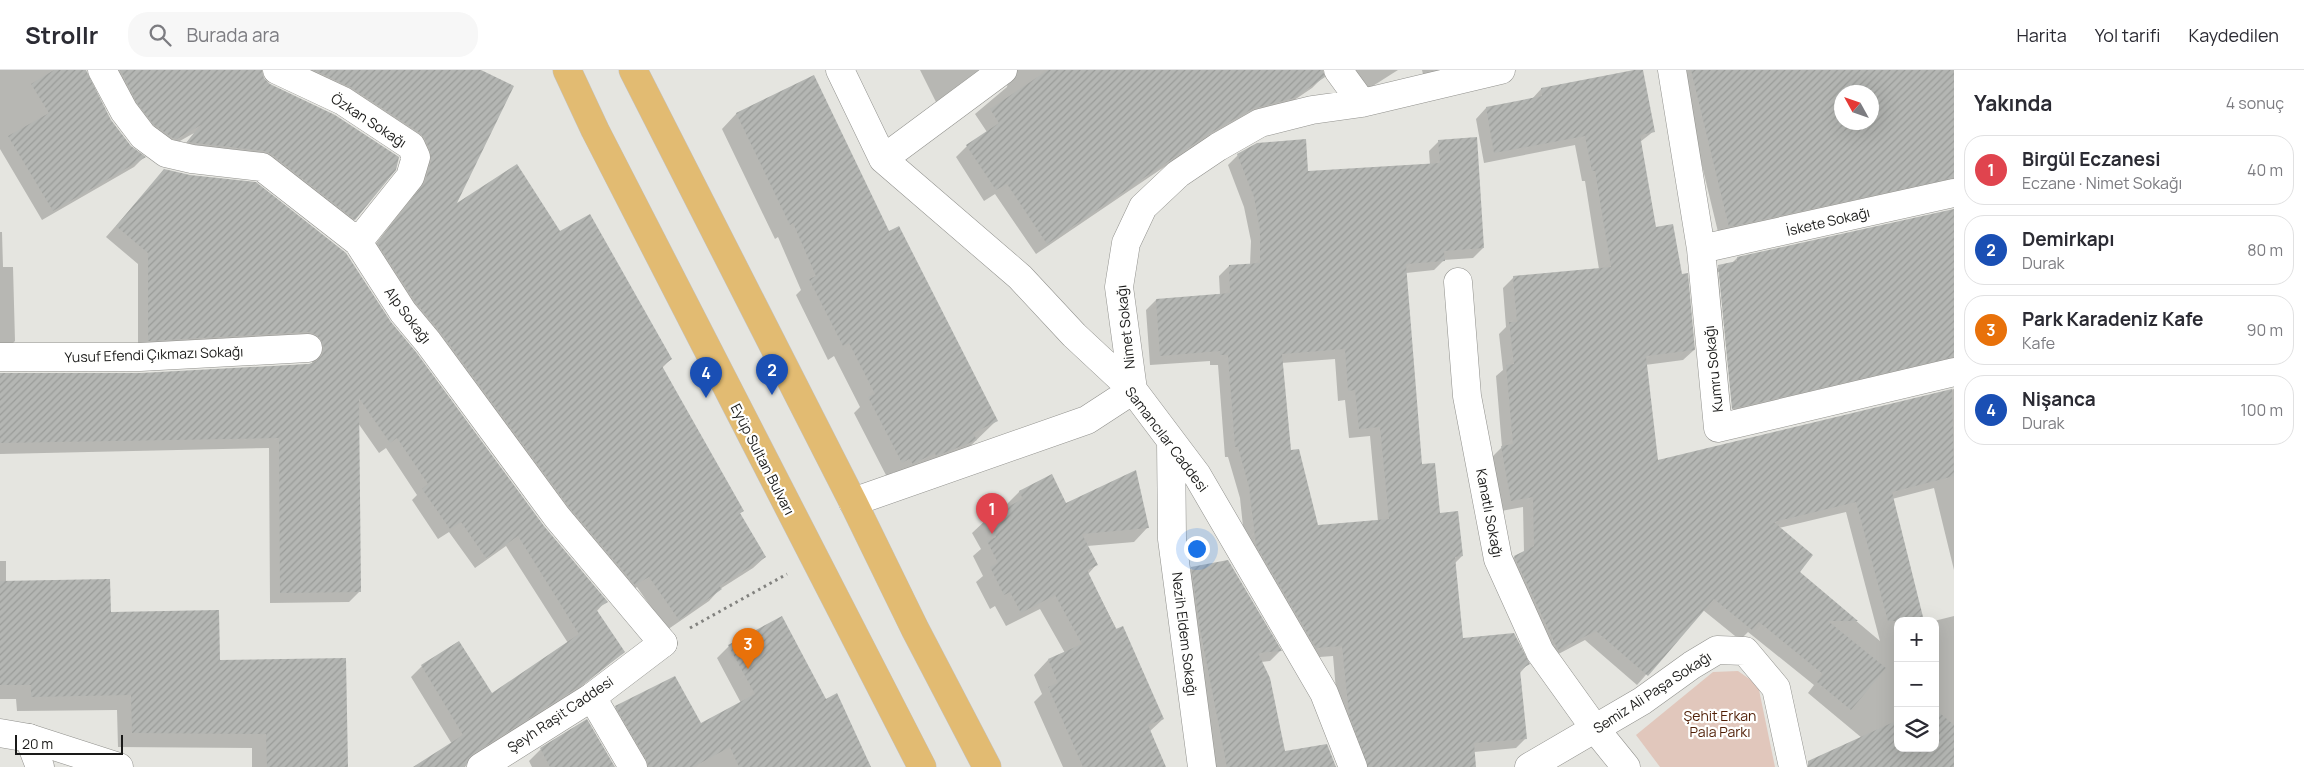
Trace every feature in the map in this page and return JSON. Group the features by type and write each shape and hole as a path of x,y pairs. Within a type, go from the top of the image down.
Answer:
{"main road":[{"name":"Eyüp Sultan Bulvarı","path":"567,70 595,130 922,767"},
{"path":"633,70 853,502 915,629 987,767"}],"street":[{"name":"Alp Sokağı","path":"102,70 124,112 142,136 166,153 192,159 262,167 358,242 403,312 428,342 558,517 663,643"},
{"name":"Özkan Sokağı","path":"277,70 343,101 411,146 416,157 410,177 358,242"},
{"name":"Samancılar Caddesi","path":"840,70 883,158 1020,277 1074,335 1132,390 1172,441 1197,475 1324,693 1353,767"},
{"path":"883,158 1002,70"},
{"path":"1338,70 1362,102"},
{"name":"Nimet Sokağı","path":"1132,390 1119,287 1126,243 1143,207 1178,174 1218,147 1260,123 1312,110 1362,102 1432,77 1501,70"},
{"name":"Kumru Sokağı","path":"1672,70 1701,249 1718,428 1954,372"},
{"name":"İskete Sokağı","path":"1701,249 1954,193"},
{"name":"Kanatlı Sokağı","path":"1458,282 1467,396 1498,559 1540,652 1596,730 1626,767"},
{"name":"Yusuf Efendi Çıkmazı Sokağı","path":"0,357 140,357 308,348"},
{"path":"853,502 1087,420 1132,390"},
{"name":"Nezih Eldem Sokağı","path":"1172,441 1172,538 1202,767"},
{"name":"Şeyh Raşit Caddesi","path":"481,767 592,697 663,643"},
{"name":"Semiz Ali Paşa Sokağı","path":"1528,767 1596,730 1717,650 1745,652 1776,688 1793,767"},
{"path":"592,697 633,767"},
{"path":"0,733 29,738 119,767"},
{"path":"29,738 40,767"}],"path":[{"path":"663,643 814,559"}],"green space":[{"name":"Şehit Erkan Pala Parkı","path":"1738,671 1758,685 1775,767 1660,767 1636,735 1713,672"}],"building":[{"path":"54,70 86,70 111,120 131,146 146,157 53,211 8,136 49,113 31,84"},
{"path":"120,70 262,70 264,78 270,84 335,115 399,157 396,170 355,220 271,154 264,151 187,142 201,125 177,139 173,138 154,125 137,103"},
{"path":"314,70 481,70 514,86 457,203 517,164 560,231 590,214 672,359 662,366 744,511 740,513 766,557 719,586 722,589 679,620 649,577 635,585 569,507 441,333 416,303 377,243 425,182 431,161 430,151 425,139 420,133 352,88"},
{"path":"1048,70 1323,70 1325,77 1294,98 1252,109 1210,133 1047,244 1007,184 996,190 966,145 999,123 990,109"},
{"path":"1634,70 1643,70 1655,132 1640,135 1656,227 1673,224 1682,274 1688,273 1695,350 1646,356 1658,460 1952,389 1954,476 1892,492 1923,617 1894,617 1894,621 1888,621 1856,502 1774,522 1813,555 1800,572 1858,621 1828,621 1886,668 1851,710 1817,682 1823,674 1759,622 1752,630 1714,599 1648,676 1596,631 1558,650 1514,556 1534,546 1533,497 1511,501 1501,446 1513,444 1506,365 1514,364 1509,322 1517,322 1513,276 1611,267 1595,171 1592,171 1585,136 1494,153 1486,107 1542,96 1541,88"},
{"path":"1691,70 1954,70 1954,178 1729,227"},
{"path":"814,75 889,231 899,226 998,421 973,433 977,440 936,456 935,453 913,464 909,459 902,463 868,397 875,394 849,343 843,346 809,279 816,276 793,223 790,225 736,113"},
{"path":"1477,137 1484,248 1444,251 1445,261 1406,264 1422,464 1435,463 1440,513 1458,511 1463,556 1455,557 1463,638 1514,633 1530,664 1520,670 1527,739 1474,743 1476,767 1368,767 1349,714 1342,646 1316,648 1256,545 1249,487 1238,447 1235,447 1228,355 1220,355 1220,351 1160,356 1156,299 1230,293 1229,265 1260,263 1260,230 1254,197 1237,154 1257,143 1306,139 1308,171 1440,163 1438,140","holes":["1345,349 1348,391 1355,390 1359,429 1380,427 1389,519 1318,525 1299,449 1291,450 1282,354"]},
{"path":"164,169 190,175 256,182 346,253 391,322 416,352 544,526 608,602 596,609 625,652 583,684 473,754 465,767 413,767 463,735 421,665 459,641 492,693 579,634 518,536 486,558 461,522 450,529 422,489 428,484 397,438 390,443 359,398 361,592 280,593 279,438 0,443 0,373 141,373 309,364 316,361 322,355 324,348 321,340 315,334 308,332 148,341 148,253 116,226"},
{"path":"1954,209 1954,357 1732,409 1718,265 1737,261 1737,257"},
{"path":"1136,470 1149,528 1082,534 1098,565 1087,570 1116,629 1123,626 1164,719 1148,725 1166,767 1083,767 1048,687 1058,683 1048,659 1082,644 1055,595 1021,613 1010,592 1004,595 990,567 998,563 987,541 996,537 986,518 1023,499 1019,491 1052,474 1066,503"},
{"path":"1228,560 1282,651 1258,653 1270,678 1285,751 1327,744 1336,767 1227,767 1200,629 1191,567"},
{"path":"110,579 111,612 219,610 220,660 346,658 348,767 267,767 266,734 132,733 131,695 31,697 31,685 0,685 0,581"},
{"path":"782,616 826,699 837,693 871,767 739,767 730,747 693,767 649,767 615,706 675,676 701,723 755,694 728,645"},
{"path":"1939,712 1954,725 1954,767 1808,767 1808,761 1894,722 1894,752 1939,752"},
{"path":"587,719 615,767 550,767 540,748"}],"place":[{"name":"Demirkapı","path":"772,395"},
{"name":"Nişanca","path":"706,398"},
{"name":"Birgül Eczanesi","path":"992,534"},
{"name":"Park Karadeniz Kafe","path":"748,669"}]}
